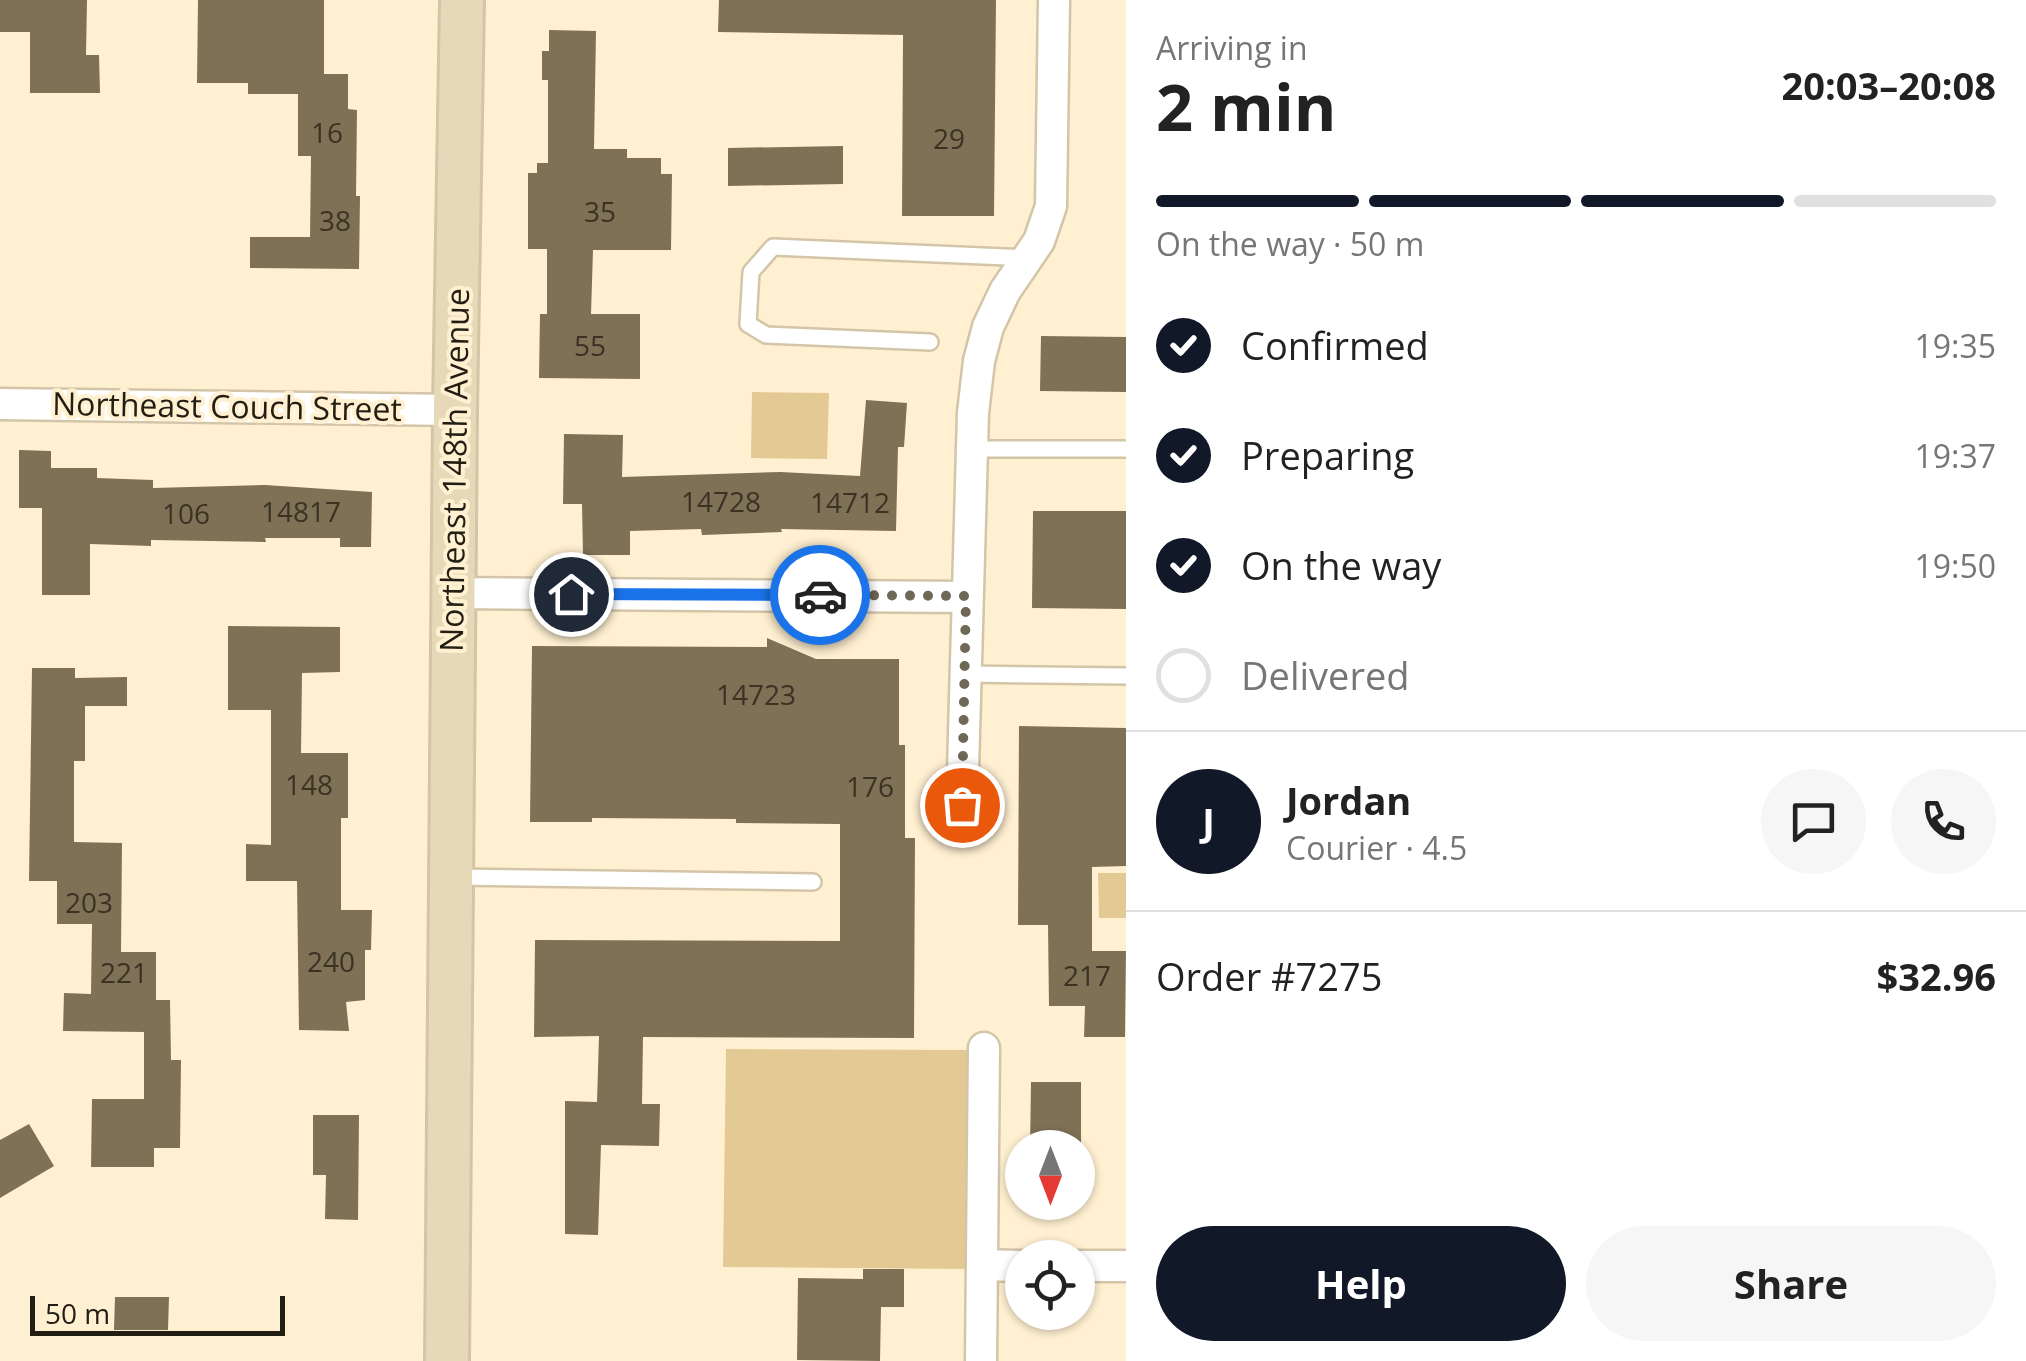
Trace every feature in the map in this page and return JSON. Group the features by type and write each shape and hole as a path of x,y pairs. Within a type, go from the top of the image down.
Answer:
{"main road":[{"name":"Northeast 148th Avenue","path":"447,1361 454,410 462,0"}],"street":[{"path":"962,805 966,596 979,361 988,327 1005,292 1039,242 1051,206 1054,0"},
{"name":"Northeast Couch Street","path":"0,404 454,410"},
{"path":"453,593 966,596"},
{"path":"981,1361 984,1048"},
{"path":"982,1266 1005,1266"},
{"path":"1095,1266 1126,1266"}],"lane":[{"path":"930,342 766,335 748,324 751,272 773,247 1028,258"},
{"path":"972,448 1126,449"},
{"path":"964,674 1126,676"},
{"path":"451,877 812,882"}],"shaded area":[{"path":"752,392 829,393 827,459 751,458"},
{"path":"1098,873 1126,873 1126,918 1099,918"},
{"path":"726,1049 971,1050 968,1269 723,1267"}],"building":[{"path":"0,0 87,0 86,55 99,55 100,93 30,93 30,32 0,32"},
{"path":"198,0 324,0 324,74 348,74 348,109 357,110 359,269 250,268 250,237 310,237 311,156 298,156 298,94 248,94 248,83 197,83"},
{"path":"719,0 996,0 994,216 902,216 903,35 718,32"},
{"path":"549,30 596,31 594,149 627,149 627,158 661,158 661,174 672,174 671,250 593,250 591,314 640,314 640,379 539,378 540,314 547,314 547,249 528,249 528,173 537,173 537,163 548,163 548,80 542,80 542,51 549,51"},
{"path":"843,146 843,184 728,186 728,148"},
{"path":"1041,336 1126,337 1126,392 1040,391"},
{"path":"866,400 907,403 904,447 898,447 896,531 781,529 782,532 702,535 701,529 630,531 630,555 583,555 582,504 563,504 564,434 623,435 622,477 780,472 860,476"},
{"path":"19,450 51,451 51,468 97,468 97,478 153,480 153,488 265,485 372,492 371,547 340,547 340,538 265,538 266,542 151,540 151,546 90,544 90,595 42,595 42,508 19,508"},
{"path":"1033,511 1126,511 1126,609 1032,608"},
{"path":"228,626 340,627 340,672 302,673 301,753 348,753 348,818 341,818 341,910 372,910 371,950 365,950 365,1000 346,1002 349,1031 299,1030 297,881 246,881 246,844 271,845 271,710 228,710"},
{"path":"767,638 816,659 899,659 899,745 905,745 905,838 915,838 914,1038 643,1037 642,1104 660,1104 659,1146 601,1145 598,1235 565,1234 565,1101 597,1102 599,1036 534,1037 535,940 840,941 840,824 592,818 592,822 530,822 532,646 767,647"},
{"path":"32,668 75,668 75,678 127,677 127,706 85,706 85,761 74,761 74,842 122,843 121,952 156,952 156,1000 170,1000 171,1060 181,1060 180,1148 154,1148 154,1167 91,1167 92,1099 144,1099 144,1032 63,1031 64,993 91,994 92,924 57,924 57,881 29,881"},
{"path":"1019,726 1126,728 1126,866 1092,867 1092,951 1126,951 1125,1037 1084,1037 1085,1006 1049,1006 1048,925 1018,925"},
{"path":"1031,1082 1081,1082 1081,1130 1030,1130"},
{"path":"313,1115 359,1115 358,1220 325,1219 326,1175 313,1175"},
{"path":"29,1124 54,1166 0,1198 0,1140"},
{"path":"863,1269 904,1269 904,1307 881,1307 880,1361 797,1360 798,1278 863,1279"},
{"path":"115,1297 169,1297 168,1330 114,1330"}],"way so far":[{"path":"820,595 966,596 962,805"}],"route":[{"path":"571,594 820,595"}]}
